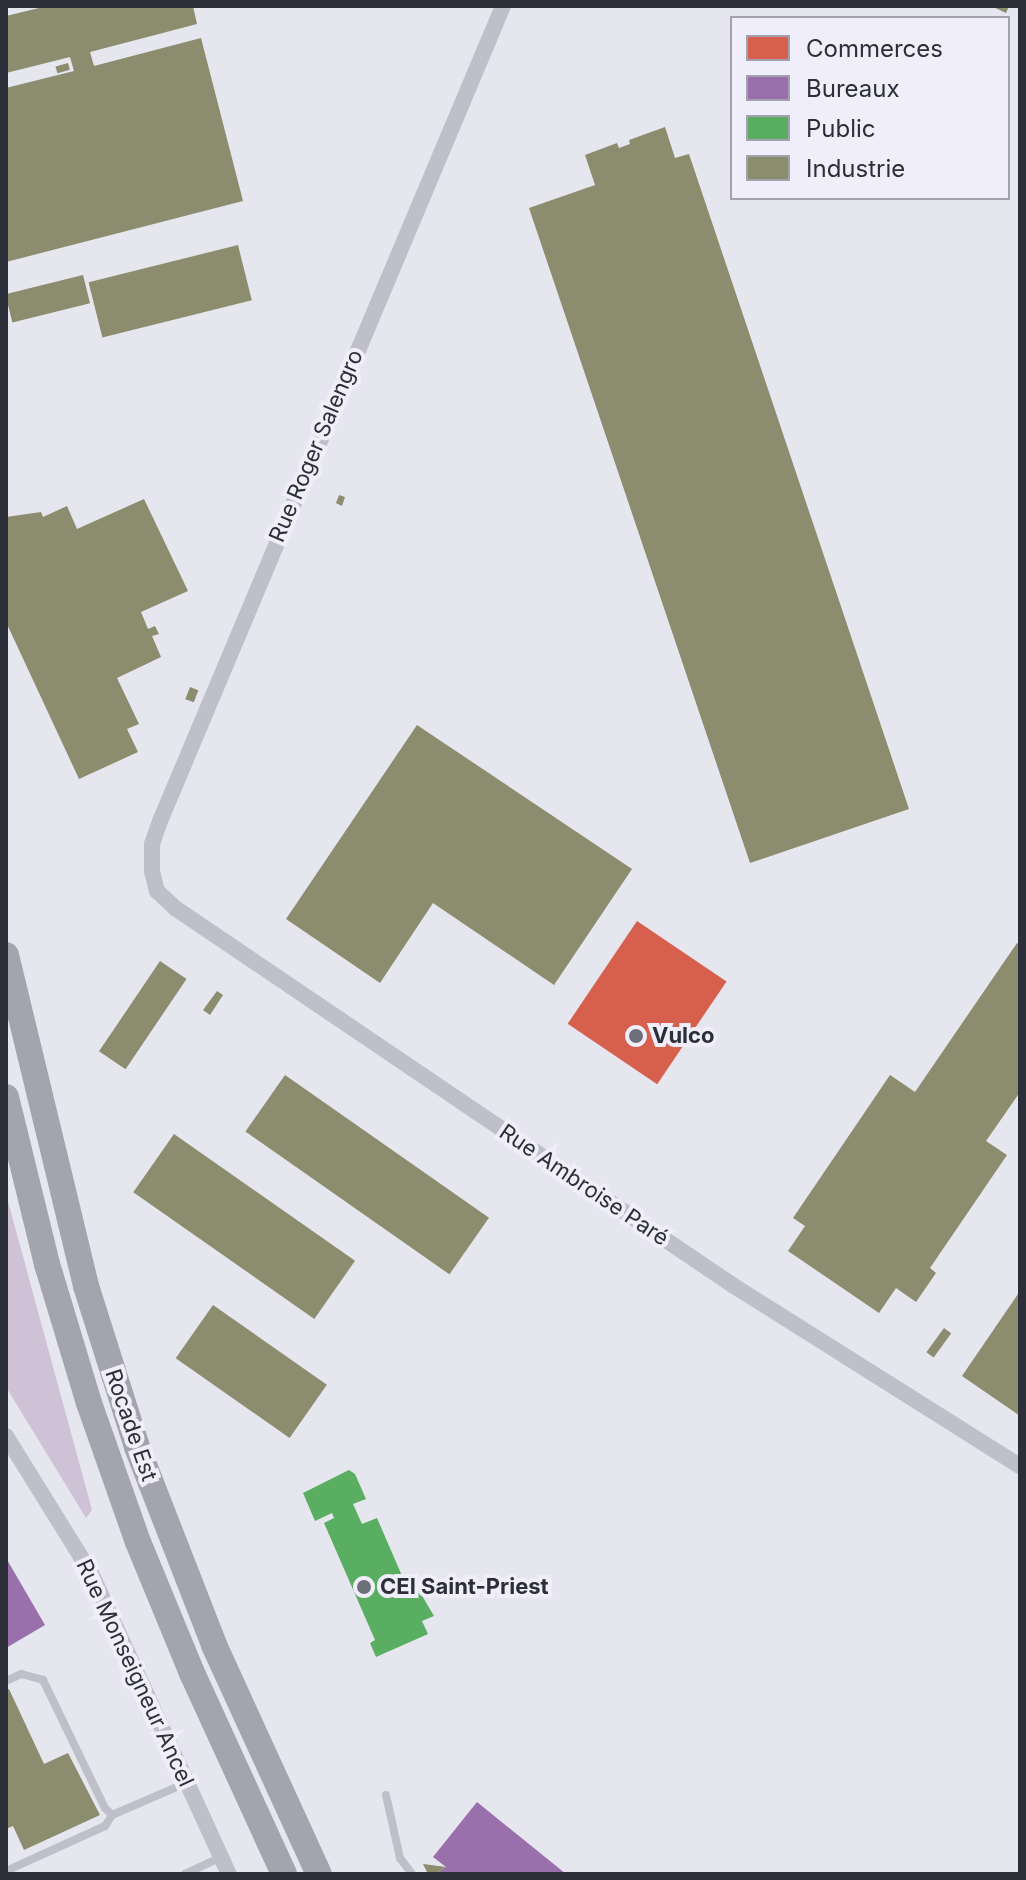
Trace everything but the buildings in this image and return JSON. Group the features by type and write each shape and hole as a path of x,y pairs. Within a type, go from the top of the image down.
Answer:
{"highway":[{"name":"Rocade Est","path":"6,955 86,1286 137,1447 214,1645 319,1874"},
{"name":"Rocade Est","path":"6,1097 47,1264 89,1403 123,1500 192,1673 284,1874"}],"street":[{"name":"Rue Roger Salengro","path":"157,891 152,871 152,844 160,821 503,6"},
{"name":"Rue Ambroise Paré","path":"157,891 175,908 734,1286 1020,1466"},
{"name":"Rue Monseigneur Ancel","path":"6,1436 91,1573 229,1874"}],"lane":[{"path":"6,1681 21,1674 43,1680 105,1808 112,1815"},
{"path":"6,1871 105,1826 112,1815 186,1783"},
{"path":"386,1795 400,1858 412,1874"},
{"path":"185,1874 221,1857"}],"shaded area":[{"path":"6,1194 92,1510 86,1518 6,1387"}],"place":[{"name":"Vulco","path":"636,1036"},
{"name":"CEI Saint-Priest","path":"364,1587"}]}
